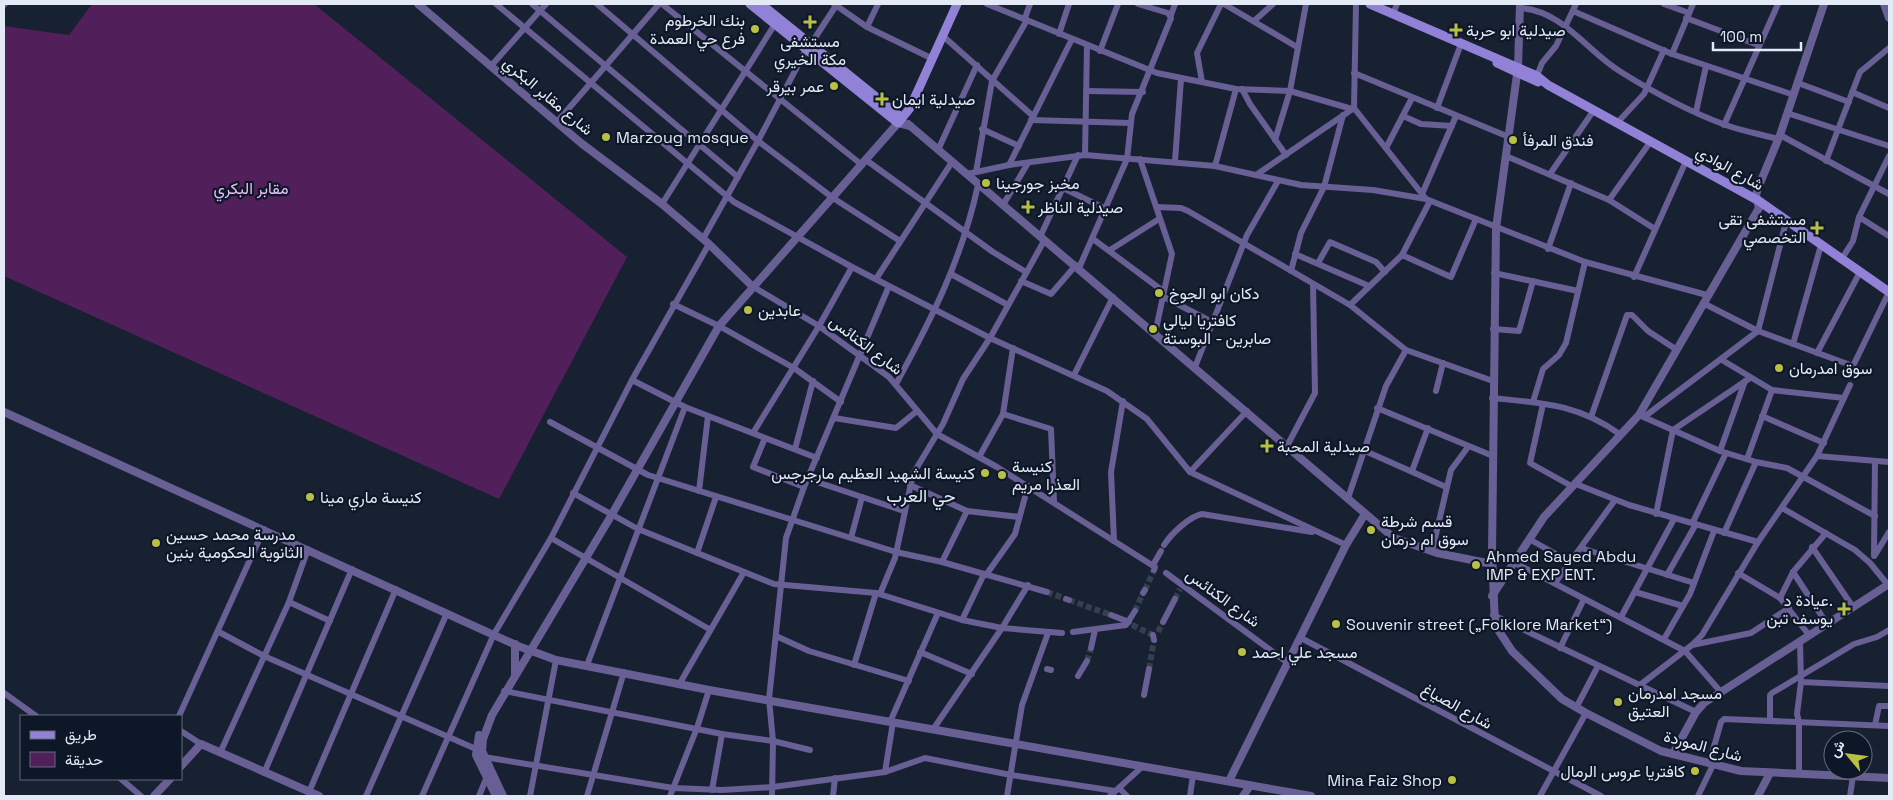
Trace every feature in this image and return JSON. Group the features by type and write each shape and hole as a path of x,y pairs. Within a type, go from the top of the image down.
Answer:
{"main road":[{"path":"750,4 774,24 808,47"},
{"path":"761,4 808,47 900,121 910,108 958,4"},
{"path":"1370,4 1548,85"},
{"path":"1518,70 1537,76 1548,85"},
{"name":"شارع الوادي","path":"1548,85 1759,201 1786,222 1889,292"}],"street":[{"path":"496,4 727,197 852,267 990,338 1074,375 1124,401 1147,419 1190,472 1346,545"},
{"path":"532,4 697,145 738,177"},
{"path":"491,66 546,4"},
{"path":"597,4 758,141 833,198 900,241"},
{"path":"557,122 660,4 779,100 864,163 926,202 967,233 1026,272"},
{"path":"422,796 494,634 551,538 706,241 727,197 808,47 835,4 868,27 933,59"},
{"path":"868,27 878,4"},
{"path":"971,173 992,81 1026,19 1030,4"},
{"path":"1059,34 1069,4"},
{"path":"1100,50 1118,4"},
{"path":"1138,4 1171,15"},
{"path":"1021,282 1051,294 1077,267 1093,239 1127,158 1130,124 1171,20 1175,4"},
{"path":"1202,82 1197,54 1222,4 1297,47"},
{"path":"1254,21 1272,4"},
{"path":"1275,140 1290,91 1306,4"},
{"path":"1353,108 1356,4"},
{"path":"1393,14 1397,4"},
{"path":"1537,76 1542,63 1556,46 1576,4"},
{"path":"1664,4 1758,45"},
{"path":"1672,54 1693,4"},
{"path":"1724,125 1758,45 1778,4"},
{"path":"1641,416 1707,295 1759,208 1759,201 1756,195 1758,188 1779,137 1824,4"},
{"path":"1884,4 1889,18"},
{"name":"شارع مقابر البكري","path":"421,5 557,122 706,241 752,286"},
{"path":"991,5 1151,72 1239,89 1290,91 1353,108 1426,198"},
{"path":"1520,6 1542,12 1566,26 1614,68 1647,88 1724,125 1779,137 1889,194"},
{"name":"شارع الموردة","path":"1520,6 1518,70 1496,228 1494,273 1492,596 1493,614 1500,635 1512,651 1549,689 1576,708 1657,749 1741,771 1823,775"},
{"path":"1573,11 1672,54 1794,95"},
{"path":"662,204 774,24"},
{"path":"943,36 977,65 1032,118 1130,124"},
{"path":"1009,165 1072,39"},
{"path":"1437,108 1461,44"},
{"path":"1086,155 1087,45"},
{"path":"1826,161 1860,72 1889,48"},
{"path":"1617,123 1640,100 1664,50"},
{"path":"938,150 977,65"},
{"path":"1696,112 1706,66"},
{"path":"1354,73 1509,137"},
{"path":"1175,162 1180,79"},
{"path":"1798,83 1849,102"},
{"path":"1239,89 1286,155"},
{"path":"1215,166 1239,89"},
{"path":"1086,91 1142,92"},
{"path":"1852,92 1889,108"},
{"path":"1386,148 1412,98"},
{"path":"1256,175 1353,108"},
{"path":"1550,174 1594,110"},
{"path":"1786,113 1889,146"},
{"path":"1291,271 1301,234 1324,187 1343,115"},
{"path":"1403,116 1421,124 1452,126"},
{"path":"1350,306 1402,255 1426,198 1456,116"},
{"path":"503,796 484,757 482,739 504,691 515,676 611,516 674,402 719,326 752,286 833,198 900,121 910,126 952,162 971,173 978,184 1398,541 1432,551 1492,564"},
{"path":"982,129 1019,146"},
{"path":"1609,200 1651,141"},
{"path":"854,665 878,593 896,552 910,485 916,470 937,434 963,379 990,338 1021,282 1042,239 1078,155"},
{"path":"971,173 1009,165 1086,155 1215,166 1278,181 1324,187 1373,190 1426,198 1548,249 1585,262 1634,277 1707,295"},
{"path":"1506,156 1609,200 1655,229"},
{"path":"1841,260 1857,229 1859,217 1889,156"},
{"path":"1140,159 1172,254 1155,334"},
{"path":"1634,277 1686,161"},
{"path":"876,279 952,162"},
{"path":"1003,205 1028,163"},
{"path":"1195,367 1247,235 1278,181"},
{"path":"1548,249 1570,183"},
{"path":"896,384 936,310 951,274 967,233 978,184"},
{"path":"1063,188 1106,209"},
{"path":"1157,207 1184,209 1245,244 1350,306 1406,350 1493,381"},
{"path":"1859,217 1889,236"},
{"path":"1110,250 1159,219"},
{"path":"1402,255 1451,277 1476,219"},
{"path":"1492,596 1515,564 1544,517 1621,435 1641,416 1722,360 1758,331 1786,222"},
{"path":"1093,239 1110,250 1163,294 1212,322"},
{"path":"1318,263 1330,242 1376,262 1385,272"},
{"path":"1793,344 1821,245"},
{"path":"1295,254 1370,286"},
{"path":"1533,402 1543,370 1564,347 1585,262"},
{"path":"753,433 794,368 852,267"},
{"path":"1817,353 1860,272"},
{"path":"1494,273 1578,291"},
{"path":"951,274 1008,305"},
{"path":"1494,329 1519,331 1532,281"},
{"path":"1287,446 1315,393 1313,284"},
{"name":"شارع الكنائس","path":"752,286 819,326 860,355 896,384 937,434 1028,486 1154,567 1168,539 1196,516 1202,514 1320,533"},
{"path":"772,796 772,741 769,699 786,538 804,487 889,286"},
{"path":"1703,303 1758,331 1853,366 1889,292"},
{"path":"1074,375 1113,297"},
{"path":"673,304 719,326 794,368 841,402"},
{"path":"1591,417 1627,315 1632,315 1648,332 1677,350"},
{"path":"980,457 1003,414 1013,348"},
{"path":"1348,498 1377,408 1388,382 1406,350"},
{"path":"1722,360 1747,380 1772,390 1844,398"},
{"path":"1436,391 1442,363"},
{"path":"632,380 685,407 817,458"},
{"path":"1656,514 1673,430 1747,380"},
{"path":"1667,575 1694,523 1723,452 1747,380"},
{"path":"795,449 813,381"},
{"path":"1640,685 1685,651 1702,635 1758,542 1818,456 1850,385"},
{"path":"1747,459 1772,390"},
{"path":"1492,398 1568,407 1591,417 1621,435"},
{"path":"1114,541 1111,472 1124,401"},
{"path":"1543,404 1530,463 1574,485 1615,500 1656,514 1694,523 1724,534 1758,542"},
{"path":"587,665 685,407"},
{"path":"1377,408 1493,456"},
{"path":"834,418 896,428 917,411"},
{"path":"1190,472 1247,411"},
{"path":"4,412 529,651 556,660 709,690 1016,742 1306,796"},
{"path":"1003,414 1051,429 1054,502"},
{"path":"698,491 708,416"},
{"path":"1641,416 1723,452 1756,462 1787,468 1875,516"},
{"path":"1762,416 1824,443"},
{"path":"550,422 637,471 896,552 942,562 1047,592"},
{"path":"1412,471 1428,428"},
{"path":"765,438 753,467 804,487"},
{"path":"1432,551 1446,487 1454,465 1468,447"},
{"path":"1363,450 1446,487"},
{"path":"1818,456 1889,462"},
{"path":"1724,534 1756,462"},
{"path":"1872,560 1875,516 1875,462"},
{"path":"808,479 904,512"},
{"path":"910,485 967,511 1019,517"},
{"path":"962,620 985,574 1015,534 1028,486"},
{"path":"573,493 611,516 638,529 781,585 878,593 962,620 1002,628 1062,633"},
{"path":"697,553 716,497"},
{"path":"851,538 862,497"},
{"path":"1555,583 1615,500"},
{"path":"1673,754 1696,712 1720,691 1889,584 1872,560 1782,508"},
{"path":"942,562 967,511"},
{"path":"1229,781 1346,545 1365,514"},
{"path":"1621,617 1674,519"},
{"path":"178,715 219,632 264,529"},
{"path":"1664,639 1694,583 1714,530"},
{"path":"1872,560 1889,532"},
{"path":"1780,598 1793,572 1812,547 1826,533"},
{"path":"551,538 709,630"},
{"path":"1529,539 1570,562"},
{"path":"1812,547 1853,607"},
{"path":"1581,548 1694,583"},
{"path":"220,753 289,602 308,549"},
{"path":"1515,564 1685,651 1720,691"},
{"path":"264,773 308,676 352,569"},
{"path":"680,683 744,572"},
{"path":"1793,572 1827,624"},
{"name":"شارع الكنائس","path":"1166,573 1181,587 1288,663"},
{"path":"1738,573 1780,598 1809,635"},
{"path":"934,728 972,674 1028,586"},
{"path":"309,792 396,589"},
{"path":"1635,592 1683,606"},
{"path":"1164,622 1176,599"},
{"path":"1560,648 1584,599"},
{"path":"289,602 330,621"},
{"path":"1692,645 1751,633 1789,608"},
{"path":"1130,623 1135,611"},
{"path":"366,796 447,613"},
{"path":"885,772 892,722 938,613"},
{"path":"1493,614 1696,712"},
{"path":"1111,615 1130,623"},
{"path":"1073,632 1130,623"},
{"path":"1091,648 1095,630"},
{"path":"1770,721 1770,695 1801,679 1854,644 1877,637 1889,630"},
{"path":"219,632 264,656 476,749"},
{"path":"1007,796 1022,705 1038,667 1048,633"},
{"path":"776,636 809,651 909,681"},
{"name":"شارع الصياغ","path":"1301,638 1493,741 1601,796"},
{"path":"1799,774 1799,722 1797,714 1801,679 1800,642"},
{"path":"515,644 515,676"},
{"path":"920,652 972,674"},
{"path":"532,796 556,660"},
{"path":"1078,676 1087,661"},
{"path":"1576,708 1598,666"},
{"path":"1144,695 1149,668"},
{"path":"587,796 624,672"},
{"path":"1801,679 1889,686"},
{"path":"670,796 697,728 709,690"},
{"path":"504,691 722,734 772,741 810,750"},
{"path":"4,693 35,715"},
{"path":"1875,725 1879,706 1889,706"},
{"path":"1540,796 1586,713"},
{"path":"492,715 480,732 476,749 486,779 496,796"},
{"path":"1698,796 1711,764 1722,720 1889,726"},
{"path":"182,732 220,753 319,796"},
{"path":"712,790 722,734"},
{"path":"182,765 201,744"},
{"path":"484,757 593,776 673,788 712,790 722,793 885,772 925,758 1011,775 1115,792 1127,796"},
{"path":"1115,792 1143,766"},
{"path":"1758,796 1770,773"},
{"path":"1190,796 1193,775"},
{"name":"شارع الموردة","path":"1873,777 1889,778"},
{"path":"833,796 835,778"},
{"path":"479,796 486,779"},
{"path":"122,780 141,796"},
{"path":"154,796 169,780"},
{"path":"1850,796 1852,780"},
{"path":"1243,796 1250,786"}],"green space":[{"name":"مقابر البكري","path":"92,4 314,4 627,257 499,499 4,276 4,26 69,35"}],"tunnel":[{"path":"1145,590 1154,570"},
{"path":"1175,599 1180,589"},
{"path":"1047,592 1066,599"},
{"path":"1135,611 1143,593"},
{"path":"1069,600 1111,615"},
{"path":"1158,632 1163,622"},
{"path":"1132,625 1153,635"},
{"path":"1149,669 1154,640"},
{"path":"1087,661 1091,648"}],"place":[{"name":"مستشفى مكة الخيري","path":"810,22"},
{"name":"بنك الخرطوم فرع حي العمدة","path":"755,29"},
{"name":"صيدلية ابو حربة","path":"1456,30"},
{"name":"عمر بيرقر","path":"834,86"},
{"name":"صيدلية ايمان","path":"882,99"},
{"name":"Marzoug mosque","path":"606,137"},
{"name":"فندق المرفأ","path":"1513,140"},
{"name":"مخبز جورجينا","path":"986,183"},
{"name":"صيدلية الناظر","path":"1028,207"},
{"name":"مستشفى تقى التخصصي","path":"1817,228"},
{"name":"دكان ابو الجوخ","path":"1159,293"},
{"name":"عابدين","path":"748,310"},
{"name":"كافتريا ليالي صابرين - البوستة","path":"1153,329"},
{"name":"سوق امدرمان","path":"1779,368"},
{"name":"صيدلية المحبة","path":"1267,446"},
{"name":"كنيسة الشهيد العظيم مارجرجس","path":"985,473"},
{"name":"كنيسة العذرا مريم","path":"1002,475"},
{"name":"كنيسة ماري مينا","path":"310,497"},
{"name":"قسم شرطة سوق ام درمان","path":"1371,530"},
{"name":"مدرسة محمد حسين الثانوية الحكومية بنين","path":"156,543"},
{"name":"Ahmed Sayed Abdu IMP & EXP ENT.","path":"1476,565"},
{"name":"عيادة د. يوسف تبن","path":"1844,609"},
{"name":"Souvenir street („Folklore Market“)","path":"1336,624"},
{"name":"مسجد علي احمد","path":"1242,652"},
{"name":"مسجد امدرمان العتيق","path":"1618,702"},
{"name":"كافتريا عروس الرمال","path":"1695,771"},
{"name":"Mina Faiz Shop","path":"1452,780"}],"district":[{"name":"حي العرب","path":"921,495"}]}
